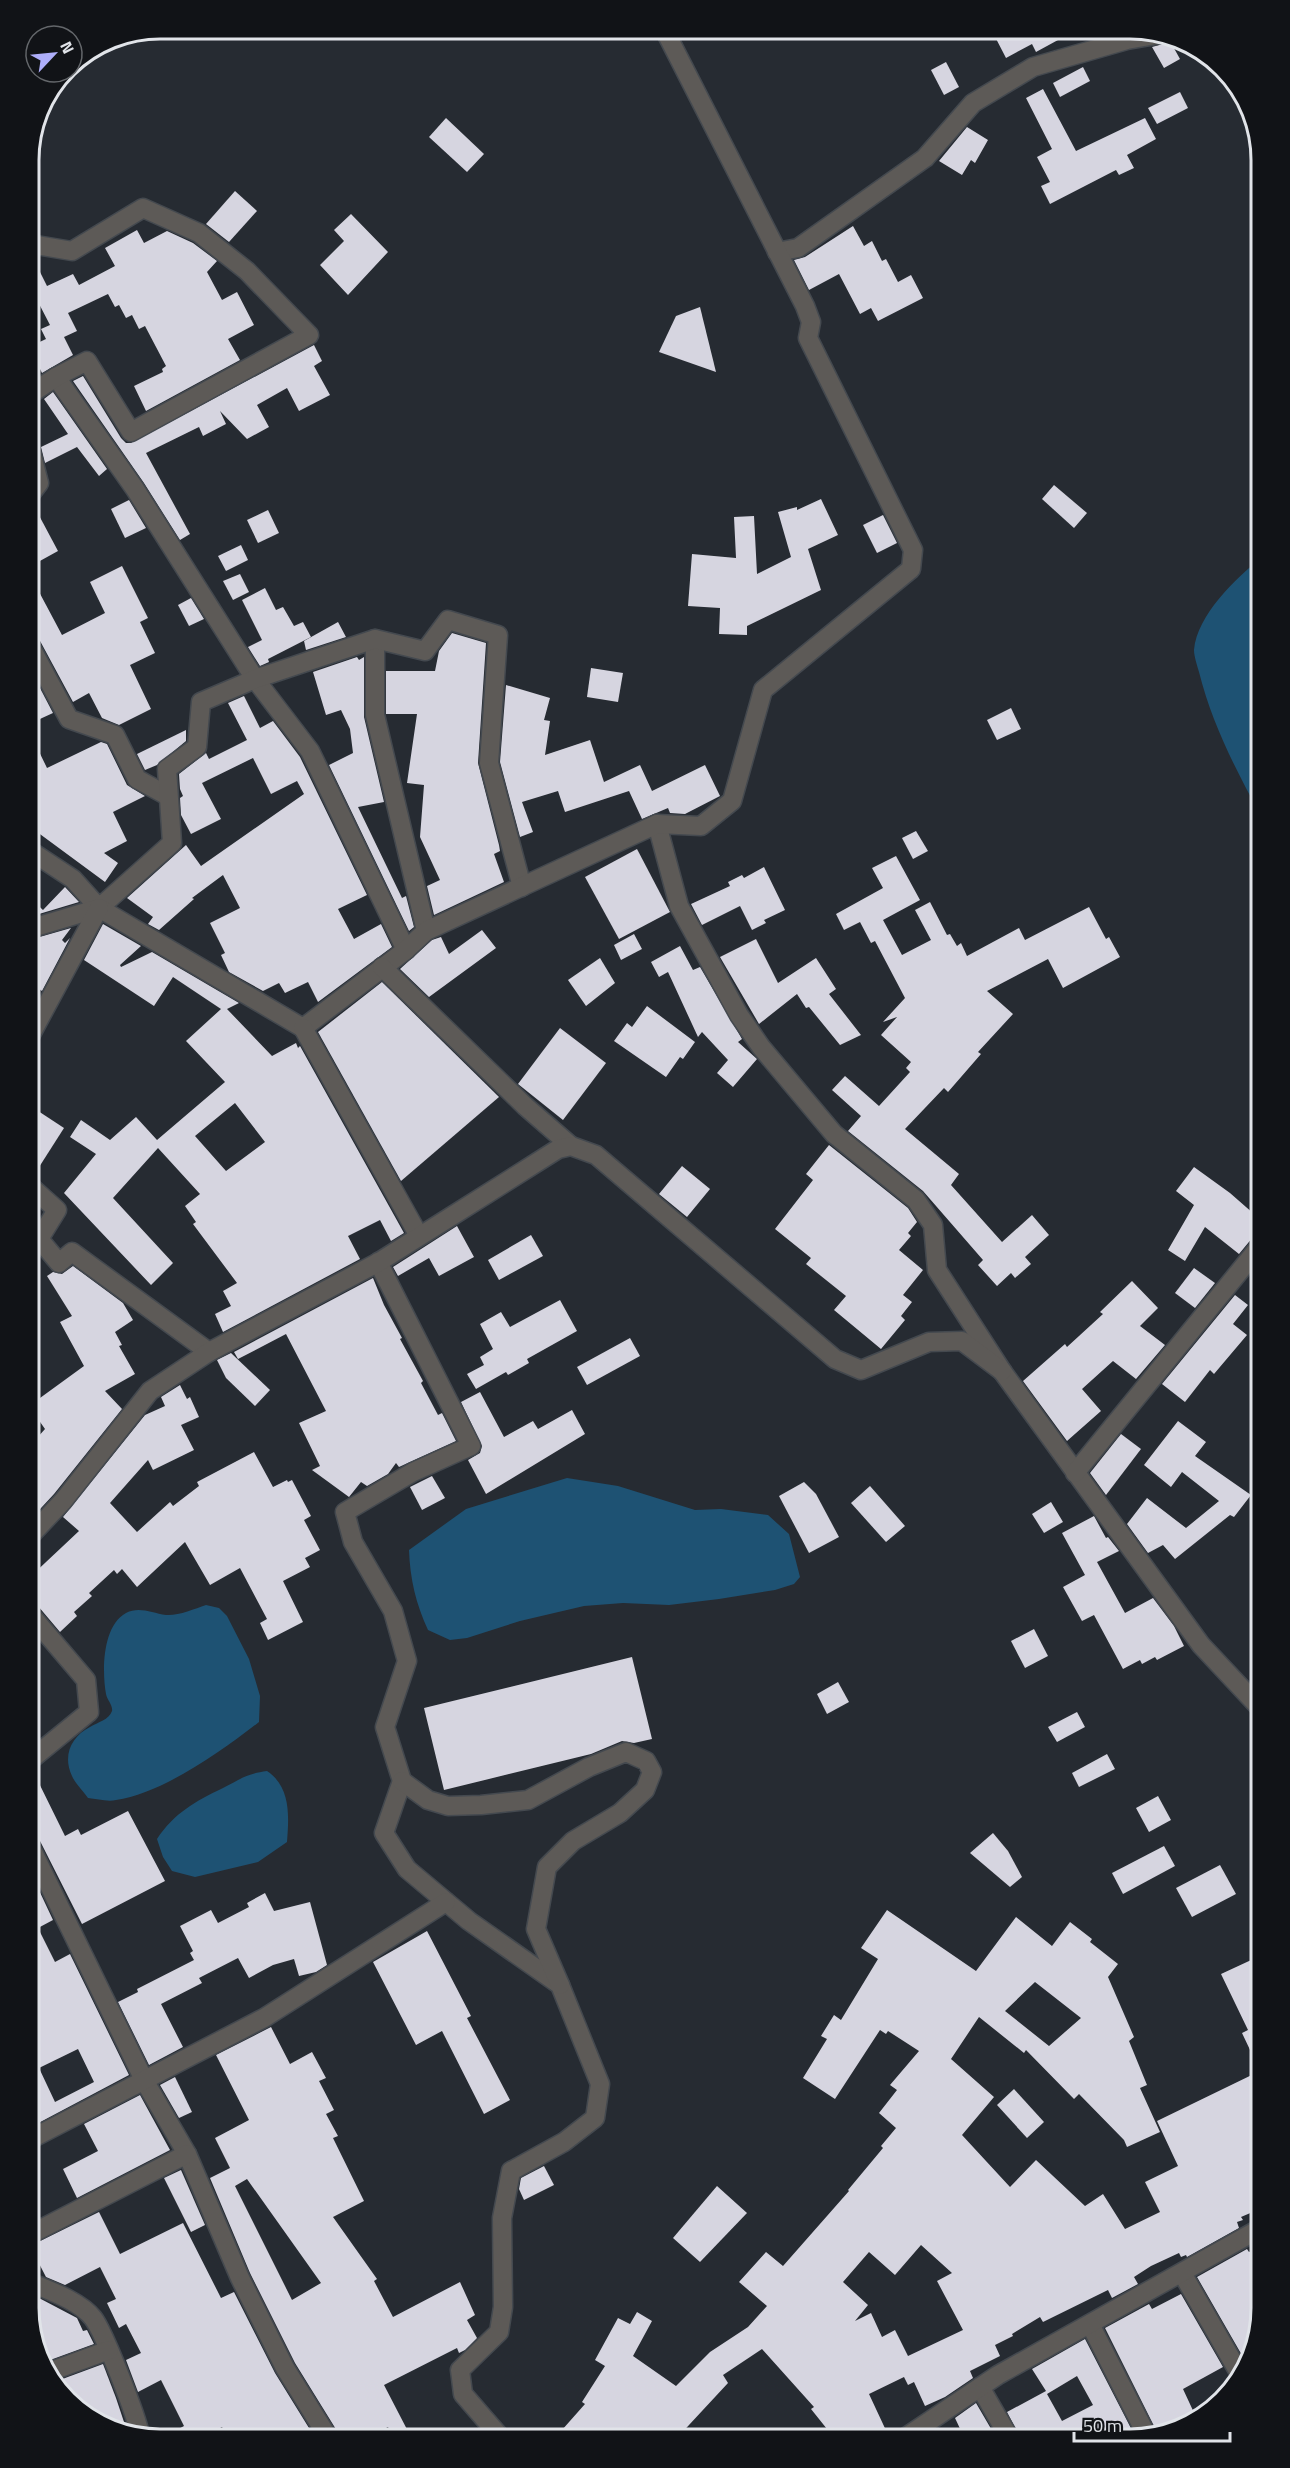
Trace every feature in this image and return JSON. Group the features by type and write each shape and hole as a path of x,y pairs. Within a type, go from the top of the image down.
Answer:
{"street":[{"path":"303,1029 406,950 426,931 657,824 701,826 732,801 763,690 911,569 913,550 807,338 811,322 805,306 669,39"},
{"path":"777,252 798,248 925,158 973,103 1033,67 1133,39"},
{"path":"39,246 72,251 143,208 199,233 247,271 309,335 131,432 87,361 39,388"},
{"path":"56,377 135,489 255,679 310,751 406,950"},
{"path":"39,1020 99,909 172,843 167,769 196,747 201,702 255,679 375,639 425,651 448,620 498,635 489,763 522,887"},
{"path":"375,639 375,715 426,931"},
{"path":"39,663 69,720 115,735 137,779 168,796"},
{"path":"657,824 679,906 739,1015 761,1047 834,1134 916,1200 933,1225 937,1270 1002,1371 1201,1645 1251,1697"},
{"path":"39,857 73,879 99,909 303,1029 419,1236"},
{"path":"39,926 99,909"},
{"path":"382,967 525,1106 571,1146 596,1155 835,1359 861,1370 929,1342 962,1341 1002,1371"},
{"path":"39,1526 63,1501 150,1391 209,1352 378,1262 558,1149 571,1146"},
{"path":"39,1194 57,1210 39,1239 59,1263 72,1251 209,1352"},
{"path":"1075,1473 1251,1258"},
{"path":"378,1262 471,1446 413,1472 345,1512 353,1542 393,1611 407,1661 385,1727 402,1781 428,1800 448,1806 481,1805 528,1800 589,1767 626,1752 646,1761 652,1772 645,1790 620,1813 573,1841 547,1867 536,1929 600,2084 595,2118 564,2142 511,2171 502,2218 503,2307 499,2332 460,2370 463,2394 493,2429"},
{"path":"39,1625 86,1680 89,1712 39,1752"},
{"path":"402,1781 384,1833 407,1869 469,1921 560,1985"},
{"path":"39,1866 144,2080 187,2154 250,2298 285,2367 323,2429"},
{"path":"39,2134 264,2018 446,1902"},
{"path":"39,2229 187,2154"},
{"path":"918,2429 980,2387 1251,2234"},
{"path":"1182,2273 1236,2367"},
{"path":"39,2286 63,2296 93,2318 109,2350 137,2427"},
{"path":"1090,2324 1143,2428"},
{"path":"56,2369 109,2350"},
{"path":"980,2387 1004,2429"}],"water":[{"path":"1251,567 1251,797 1218,728 1204,691 1194,650 1202,624 1210,611"},
{"path":"567,1478 618,1486 695,1510 721,1509 768,1515 789,1534 800,1577 794,1584 775,1590 719,1599 669,1605 623,1603 584,1606 520,1621 467,1638 450,1640 428,1630 414,1591 409,1550 466,1509"},
{"path":"206,1605 219,1608 227,1616 249,1659 260,1696 259,1722 210,1758 153,1789 113,1801 88,1798 72,1776 68,1761 70,1747 78,1736 106,1719 112,1711 106,1694 104,1662 112,1628 118,1619 131,1611 141,1610 171,1615"},
{"path":"267,1771 281,1785 287,1803 287,1842 258,1862 195,1877 172,1871 163,1857 157,1839 171,1822 204,1798 244,1777"}],"building":[{"path":"996,39 1058,40 1036,52 1032,44 1006,58"},
{"path":"1163,44 1173,47 1180,59 1164,68 1152,47"},
{"path":"946,62 959,87 944,95 931,70"},
{"path":"1083,67 1090,81 1060,97 1053,83"},
{"path":"1043,89 1076,151 1145,118 1156,139 1127,155 1134,168 1119,175 1116,170 1050,204 1041,186 1050,182 1037,157 1052,149 1026,98"},
{"path":"1180,92 1188,108 1157,124 1148,108"},
{"path":"446,118 484,154 467,172 429,137"},
{"path":"967,127 988,140 975,163 971,160 962,175 939,161"},
{"path":"235,191 257,211 229,242 206,224"},
{"path":"351,214 388,252 348,295 320,265 344,241 334,230"},
{"path":"853,226 864,246 872,241 882,261 886,259 898,282 911,275 923,298 878,321 871,308 860,314 839,274 809,290 794,260 805,257"},
{"path":"137,230 144,243 167,231 193,243 217,261 207,272 222,300 237,292 254,325 228,339 240,360 146,411 134,386 163,372 162,369 166,366 145,326 139,329 132,315 126,318 119,305 115,307 108,294 68,313 77,331 64,337 73,355 42,373 39,367 39,342 46,339 41,329 50,325 39,304 39,270 47,286 73,274 79,285 115,266 105,248"},
{"path":"700,307 716,372 659,352 676,316"},
{"path":"314,345 322,361 314,366 330,395 299,411 287,388 257,405 269,427 247,439 220,411 226,424 203,436 199,427 146,453 190,534 180,540 144,483 73,381 83,376 121,438 126,443 131,443"},
{"path":"53,392 107,469 99,476 77,447 45,463 41,447 68,434 44,399"},
{"path":"1054,485 1087,513 1074,528 1042,499"},
{"path":"821,499 838,535 808,549 821,590 747,626 747,635 719,634 720,608 688,606 692,554 736,558 734,517 754,516 757,574 791,557 778,512 797,507 797,510"},
{"path":"129,500 146,528 125,538 111,509"},
{"path":"268,510 279,533 258,543 247,520"},
{"path":"39,515 58,551 39,561"},
{"path":"883,515 897,543 877,553 863,525"},
{"path":"241,545 248,560 226,571 218,556"},
{"path":"122,566 148,618 140,622 155,653 130,665 151,709 119,725 102,718 89,693 73,702 39,639 39,592 62,635 105,613 90,582"},
{"path":"240,574 249,592 233,600 223,581"},
{"path":"265,588 276,610 283,607 294,626 303,622 311,637 268,659 269,662 260,666 248,647 262,640 242,600"},
{"path":"191,598 204,619 189,626 178,605"},
{"path":"338,622 346,637 306,650 304,641"},
{"path":"452,633 486,643 478,763 499,845 500,851 494,854 504,882 434,915 427,886 440,880 420,837 424,785 407,783 417,714 386,714 386,671 435,671 439,651"},
{"path":"357,657 359,660 364,657 364,717 384,802 358,807 402,898 406,896 414,927 409,931 329,765 353,753 350,729 341,710 326,715 313,672"},
{"path":"591,668 623,673 618,702 587,697"},
{"path":"506,685 550,698 544,720 550,721 545,755 590,740 604,782 640,765 652,791 705,765 720,796 685,814 670,813 668,808 642,819 629,791 565,812 558,791 522,802 533,832 520,837 500,762"},
{"path":"39,686 53,713 39,719"},
{"path":"244,696 260,728 273,721 300,757 367,895 338,909 354,939 381,924 392,947 318,1002 308,982 285,993 279,983 263,991 229,972 221,955 225,953 210,923 240,908 223,875 192,898 194,899 159,930 148,924 153,917 127,898 186,845 201,866 304,794 297,781 271,794 253,758 202,783 221,819 191,834 181,815 180,798 183,796 179,774 206,753 209,759 247,740 228,703"},
{"path":"1011,708 1021,729 997,740 987,720"},
{"path":"186,730 186,741 157,765 145,770 137,754"},
{"path":"101,742 107,744 127,785 145,796 113,812 127,841 104,853 118,863 105,882 39,833 39,752 47,768"},
{"path":"916,831 928,851 913,859 902,838"},
{"path":"637,849 670,912 619,939 585,877"},
{"path":"896,856 920,900 883,920 902,955 931,940 915,910 930,902 947,935 950,934 957,946 961,943 967,956 1019,928 1025,940 1089,907 1106,939 1109,937 1120,957 1063,988 1048,959 987,991 1013,1014 978,1052 981,1054 948,1092 944,1088 905,1129 959,1174 951,1185 1002,1242 1032,1215 1049,1235 1025,1257 1031,1264 1015,1278 1011,1273 997,1286 978,1265 983,1260 923,1191 848,1131 861,1116 832,1090 845,1076 879,1106 910,1072 906,1068 911,1062 881,1035 897,1017 883,1022 905,998 875,941 871,943 860,922 844,930 836,914 883,888 872,868"},
{"path":"764,867 785,910 764,920 766,923 752,930 740,906 702,925 691,904 730,886 728,882 742,875 744,878"},
{"path":"65,887 79,902 39,914 39,906 43,910"},
{"path":"103,924 141,946 120,965 121,967 152,952 239,1003 227,1009 272,1056 296,1043 298,1048 300,1046 404,1233 391,1241 380,1220 348,1236 360,1259 223,1332 215,1314 231,1306 223,1291 237,1283 193,1224 196,1222 185,1206 200,1194 158,1148 113,1198 173,1263 151,1285 64,1193 96,1154 70,1137 81,1120 110,1140 136,1117 157,1140 225,1082 186,1041 221,1009 173,977 154,1006 84,960","holes":["235,1103 265,1142 226,1171 195,1136"]},
{"path":"71,928 62,940 65,943 70,938 42,991 39,989 39,937"},
{"path":"482,930 496,948 429,997 400,969 432,940 441,937 449,954"},
{"path":"634,934 642,949 621,960 614,945"},
{"path":"756,939 778,983 816,958 836,989 829,994 861,1035 840,1045 809,1007 806,1008 797,994 759,1024 720,957"},
{"path":"680,946 693,970 700,967 742,1039 738,1042 757,1059 733,1087 717,1073 728,1060 702,1032 698,1037 668,972 659,977 651,962"},
{"path":"600,958 615,983 586,1006 568,980"},
{"path":"382,982 499,1097 401,1181 318,1032"},
{"path":"647,1006 695,1042 683,1059 680,1057 666,1077 614,1041 627,1023 632,1027"},
{"path":"560,1028 606,1063 563,1120 518,1084"},
{"path":"39,1112 64,1128 39,1167"},
{"path":"829,1145 908,1208 917,1222 908,1233 911,1236 899,1250 923,1270 903,1295 912,1302 901,1316 905,1320 881,1349 834,1310 846,1296 806,1264 811,1258 775,1229 813,1180 806,1174"},
{"path":"682,1166 710,1189 687,1217 659,1194"},
{"path":"1194,1167 1251,1211 1251,1239 1239,1254 1205,1227 1185,1261 1168,1250 1194,1205 1176,1191"},
{"path":"457,1226 474,1257 439,1276 429,1258 398,1276 393,1267"},
{"path":"531,1235 543,1256 499,1280 488,1260"},
{"path":"73,1266 123,1303 133,1320 115,1332 122,1345 119,1346 135,1374 105,1391 122,1409 39,1510 39,1436 45,1429 39,1420 39,1399 84,1366 60,1322 72,1316 47,1276 53,1272 62,1274"},
{"path":"1194,1268 1215,1283 1195,1308 1175,1293"},
{"path":"373,1278 384,1305 402,1338 400,1339 423,1381 421,1383 438,1415 442,1413 456,1441 399,1467 396,1463 388,1474 367,1486 361,1482 349,1497 312,1470 320,1466 299,1423 326,1411 286,1334 238,1359 234,1352"},
{"path":"1132,1281 1158,1308 1140,1326 1165,1345 1136,1379 1113,1361 1082,1389 1101,1411 1067,1441 1023,1381 1065,1344 1067,1347 1103,1314 1100,1312"},
{"path":"1235,1295 1248,1305 1233,1324 1247,1335 1214,1374 1210,1370 1185,1402 1162,1384"},
{"path":"560,1300 577,1331 527,1359 529,1363 508,1375 506,1372 476,1389 467,1374 484,1365 480,1357 493,1349 480,1324 501,1312 510,1327"},
{"path":"630,1338 640,1356 587,1385 577,1367"},
{"path":"231,1353 270,1390 255,1406 226,1378 217,1360"},
{"path":"180,1385 187,1399 190,1397 199,1417 181,1425 194,1450 153,1470 148,1460 110,1503 137,1532 170,1502 173,1506 199,1486 197,1482 254,1452 273,1487 292,1480 311,1516 304,1520 320,1550 305,1558 310,1567 283,1581 303,1622 268,1640 260,1623 267,1619 240,1568 210,1585 185,1542 137,1587 122,1569 117,1574 114,1570 89,1593 92,1596 74,1612 77,1616 60,1632 39,1607 39,1569 79,1531 63,1517 145,1415 165,1406 161,1397"},
{"path":"480,1392 504,1437 533,1421 538,1429 572,1410 585,1434 486,1494 468,1460 480,1453 482,1446 461,1402"},
{"path":"1178,1421 1206,1442 1195,1456 1251,1495 1234,1517 1230,1515 1175,1559 1163,1545 1148,1553 1127,1524 1147,1498 1186,1528 1219,1501 1182,1472 1171,1487 1144,1465"},
{"path":"1121,1434 1141,1449 1106,1495 1090,1473"},
{"path":"432,1476 445,1498 422,1510 410,1487"},
{"path":"804,1482 816,1494 839,1537 809,1553 779,1496"},
{"path":"870,1486 905,1526 886,1542 851,1503"},
{"path":"1051,1502 1063,1522 1044,1533 1032,1514"},
{"path":"1094,1516 1106,1538 1108,1537 1119,1551 1097,1562 1125,1613 1153,1598 1174,1626 1184,1646 1157,1660 1155,1657 1142,1664 1140,1660 1123,1669 1094,1615 1082,1621 1063,1587 1085,1575 1062,1533"},
{"path":"1034,1629 1048,1656 1025,1668 1011,1641"},
{"path":"632,1657 652,1739 634,1743 622,1741 591,1754 444,1790 424,1708"},
{"path":"838,1682 849,1702 827,1714 817,1694"},
{"path":"1077,1712 1085,1727 1057,1742 1048,1727"},
{"path":"1107,1754 1115,1769 1079,1787 1072,1773"},
{"path":"39,1783 65,1836 78,1829 81,1835 128,1811 165,1881 82,1924 39,1839"},
{"path":"1158,1796 1171,1820 1149,1832 1136,1808"},
{"path":"993,1833 1008,1851 1022,1877 1010,1887 970,1853"},
{"path":"1164,1846 1175,1866 1123,1894 1112,1873"},
{"path":"1220,1865 1236,1894 1192,1917 1176,1888"},
{"path":"39,1890 53,1920 39,1927"},
{"path":"265,1893 274,1911 310,1902 327,1965 316,1972 299,1976 294,1959 273,1965 249,1978 238,1958 199,1978 202,1983 161,2004 183,2047 149,2065 118,2002 138,1992 137,1989 194,1960 190,1953 193,1951 180,1926 211,1910 218,1923 249,1907 247,1903"},
{"path":"887,1910 976,1971 1016,1917 1052,1946 1070,1922 1092,1939 1090,1942 1118,1964 1108,1977 1134,2037 1129,2041 1147,2085 1140,2088 1160,2132 1127,2147 1124,2140 1079,2094 1074,2099 1026,2050 1024,2053 979,2017 951,2059 994,2097 962,2135 1010,2187 1036,2160 1085,2206 1103,2194 1125,2229 1160,2212 1145,2182 1178,2166 1157,2121 1251,2075 1251,2213 1241,2217 1243,2220 1237,2222 1239,2228 1187,2257 1186,2255 1181,2257 1179,2253 1151,2266 1134,2277 1138,2284 1112,2298 1108,2290 1043,2322 1040,2317 1012,2334 1013,2336 995,2345 1000,2356 970,2371 973,2378 945,2397 925,2406 914,2382 908,2385 904,2377 869,2394 885,2429 827,2429 811,2409 814,2407 762,2349 723,2375 728,2383 685,2429 563,2429 585,2404 582,2402 605,2366 595,2360 618,2318 630,2324 637,2312 652,2321 633,2356 676,2386 710,2352 748,2327 767,2306 739,2282 766,2252 783,2266 849,2191 883,2148 881,2146 896,2128 879,2113 897,2090 890,2085 919,2051 888,2031 886,2034 880,2030 835,2099 803,2078 827,2039 821,2036 834,2015 841,2020 878,1959 861,1948","holes":["1035,1982 1081,2018 1049,2046 1005,2011","921,2245 952,2273 937,2281 963,2330 908,2356 895,2330 882,2337 871,2313 855,2321 868,2305 843,2282 869,2252 895,2275"]},
{"path":"39,1930 55,1962 70,1954 129,2075 39,2123 39,2068","holes":["78,2049 94,2082 55,2102 39,2068"]},
{"path":"427,1931 471,2016 467,2018 510,2100 484,2114 442,2031 416,2045 373,1962"},
{"path":"1251,1960 1251,2052 1242,2033 1248,2030 1221,1974"},
{"path":"271,2027 290,2064 312,2052 326,2078 319,2081 334,2110 326,2114 338,2136 333,2138 364,2201 333,2217 377,2279 374,2281 393,2317 460,2282 475,2315 467,2320 477,2338 465,2350 459,2353 457,2348 384,2385 407,2429 389,2429 388,2427 384,2429 336,2429 295,2363 250,2273 210,2178 230,2168 215,2138 249,2120 216,2055","holes":["247,2179 321,2283 292,2300 235,2186"]},
{"path":"175,2077 192,2112 179,2118 160,2085"},
{"path":"1014,2089 1044,2122 1027,2138 997,2105"},
{"path":"140,2095 170,2150 77,2198 63,2169 98,2151 84,2124"},
{"path":"544,2166 554,2185 524,2200 519,2189 521,2178"},
{"path":"181,2170 205,2225 191,2232 164,2178"},
{"path":"717,2186 747,2213 700,2262 673,2238"},
{"path":"99,2212 120,2254 183,2223 221,2298 234,2292 275,2373 309,2428 178,2429 184,2426 161,2380 138,2392 126,2360 141,2353 126,2324 119,2328 107,2303 116,2299 100,2267 65,2285 46,2277 39,2263 39,2242"},
{"path":"1247,2249 1251,2251 1250,2324 1242,2355 1197,2277"},
{"path":"1181,2294 1223,2367 1183,2389 1193,2411 1176,2420 1154,2427 1105,2328 1149,2304 1152,2309"},
{"path":"39,2298 77,2318 83,2331 87,2330 94,2344 51,2360 41,2331"},
{"path":"1085,2339 1131,2429 1016,2429 1007,2412 1046,2391 1032,2369","holes":["1077,2376 1093,2405 1062,2421 1047,2394"]},
{"path":"103,2364 125,2424 86,2404 62,2379"},
{"path":"976,2403 991,2429 960,2429 955,2418"}]}
